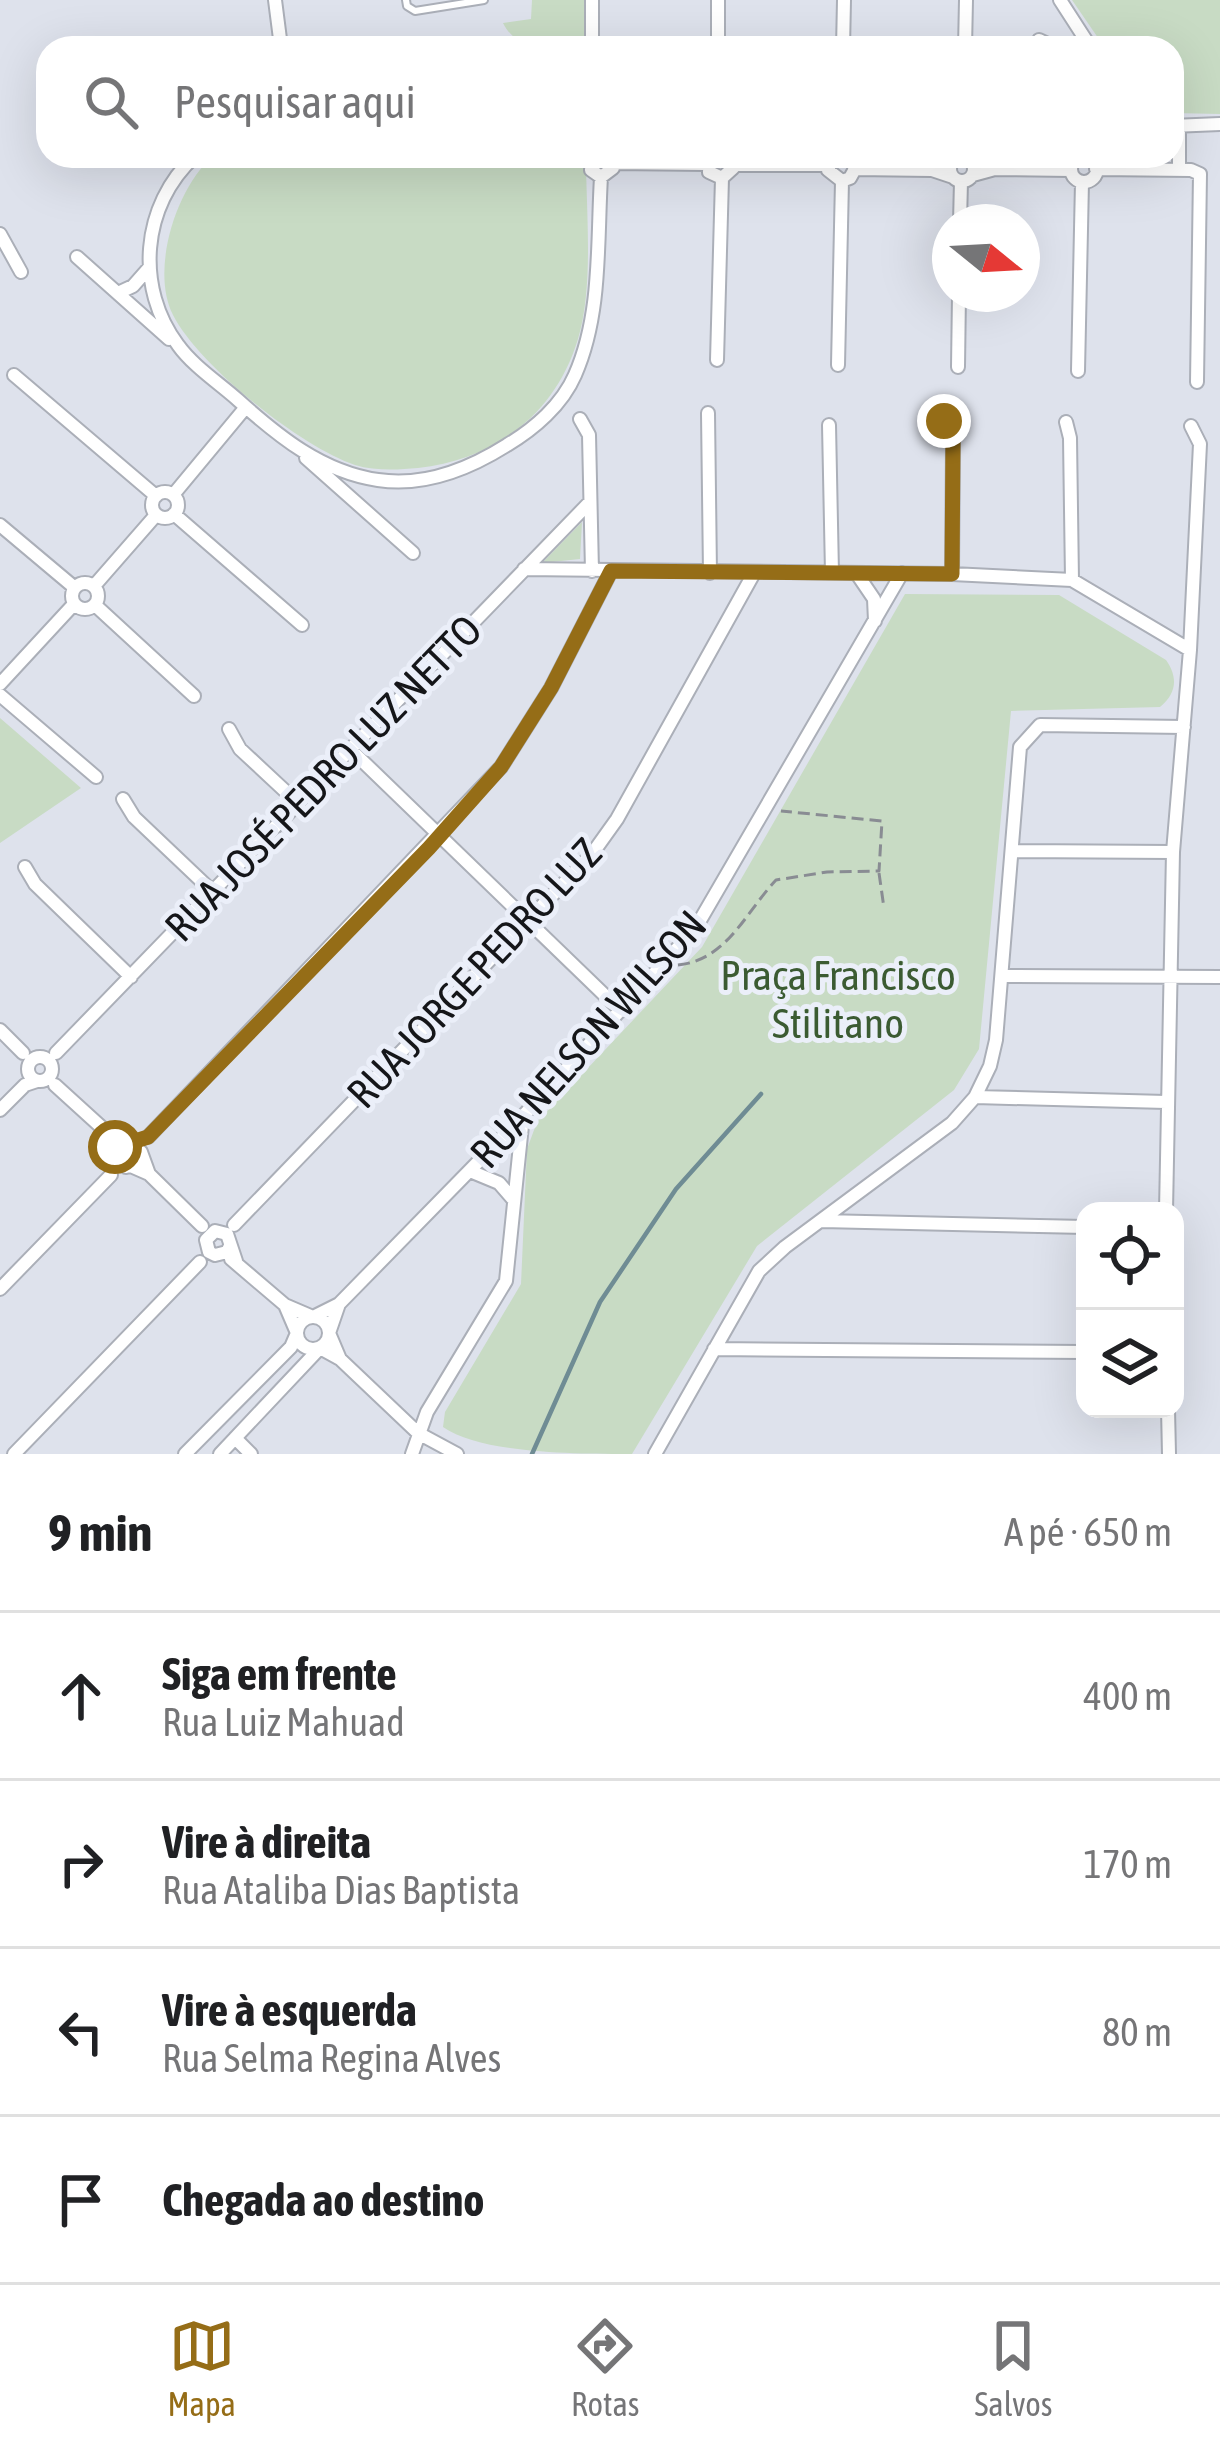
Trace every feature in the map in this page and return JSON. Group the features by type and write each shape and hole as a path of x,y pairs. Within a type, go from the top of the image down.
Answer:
{"street":[{"path":"275,0 280,36"},
{"path":"592,0 592,36"},
{"path":"718,0 718,36"},
{"path":"843,36 844,0"},
{"path":"965,36 966,0"},
{"path":"1060,0 1083,36"},
{"path":"1184,126 1220,124"},
{"path":"179,348 153,302 148,269 150,237 160,207 187,168"},
{"path":"298,451 379,481 427,479 476,465 524,435 561,400 585,350 594,302 601,177 591,168"},
{"path":"710,168 712,176 722,178 731,168"},
{"path":"830,168 830,175 842,181 850,178 851,168"},
{"path":"909,168 953,168"},
{"path":"961,204 963,168"},
{"path":"979,168 1071,170 1082,182 1078,371"},
{"path":"1082,182 1092,179 1096,169 1105,168"},
{"path":"1174,168 1200,174 1197,382"},
{"path":"717,360 722,178"},
{"path":"838,365 842,181"},
{"path":"0,234 21,272"},
{"path":"77,257 413,553"},
{"path":"118,293 133,286 148,269"},
{"path":"958,367 959,312"},
{"path":"14,375 156,496 173,495 246,407"},
{"path":"708,413 710,573"},
{"path":"580,419 589,435 592,571"},
{"path":"944,421 953,441 952,574"},
{"path":"1066,422 1072,580"},
{"path":"829,425 832,573"},
{"path":"1166,1202 1173,852 1190,650 1200,444 1191,425"},
{"path":"156,515 167,518 174,514 178,502 173,495"},
{"path":"156,496 152,503 156,515"},
{"name":"RUA JOSÉ PEDRO LUZ NETTO","path":"0,1110 589,502"},
{"path":"174,514 302,625"},
{"path":"94,586 156,515"},
{"path":"0,525 75,588"},
{"path":"524,569 1072,580 1190,650"},
{"path":"0,1289 501,767 551,688 611,571"},
{"name":"RUA JORGE PEDRO LUZ","path":"14,1454 592,854 754,573"},
{"name":"RUA NELSON WILSON","path":"313,1317 339,1304 470,1171 695,929 902,573"},
{"path":"857,574 874,599 875,622"},
{"path":"75,588 82,583 94,586"},
{"path":"94,586 95,605"},
{"path":"0,684 74,604 75,588"},
{"path":"74,604 95,605"},
{"path":"95,605 194,696"},
{"path":"0,695 96,777"},
{"path":"656,1454 759,1271 952,1123 975,1097 996,1040 1020,747 1040,725 1184,727"},
{"path":"229,729 240,749 298,803"},
{"path":"350,749 621,1011"},
{"path":"124,799 134,817 213,892"},
{"path":"1012,851 1173,852"},
{"path":"25,867 35,884 131,977"},
{"path":"1003,976 1220,977"},
{"path":"0,1030 236,1261 285,1304 326,1323 340,1359"},
{"path":"975,1097 1166,1102"},
{"path":"412,1454 418,1432 506,1281 524,1116"},
{"path":"470,1171 499,1183 512,1198"},
{"path":"821,1221 1076,1227"},
{"path":"285,1304 302,1345 340,1359 418,1432 457,1454"},
{"name":"RUA NELSON WILSON","path":"329,1333 339,1304"},
{"path":"185,1454 291,1347 304,1320 313,1317"},
{"path":"220,1454 329,1333"},
{"path":"714,1349 1076,1352"},
{"path":"1168,1418 1169,1454"},
{"path":"235,1438 251,1454"}],"lane":[{"path":"406,0 415,11 484,0"}],"path":[{"path":"769,808 805,816 828,813 882,821 879,871 884,908"},
{"path":"664,967 700,963 724,945 776,880 879,871"}],"green space":[{"path":"532,0 591,0 592,25 587,36 513,36 503,23 531,19"},
{"path":"1072,0 1220,0 1220,114 1184,113 1184,36 1097,36"},
{"path":"586,168 586,296 568,366 538,411 518,429 472,455 386,470 355,465 333,455 253,402 205,357 173,315 164,276 170,231 200,170"},
{"path":"582,522 580,559 542,563"},
{"name":"Praça Francisco Stilitano","path":"905,594 1059,595 1166,660 1174,679 1170,696 1160,707 1011,711 979,1049 954,1090 757,1246 632,1454 506,1447 481,1443 443,1427 445,1412 521,1284 527,1149 537,1122 702,947"},
{"path":"0,718 81,788 0,843"}],"waterway":[{"path":"532,1454 600,1302 676,1189 761,1094"}],"route":[{"path":"115,1147 118,1152 148,1137 429,848 501,767 551,688 611,571 952,574 953,441 944,421"}]}
